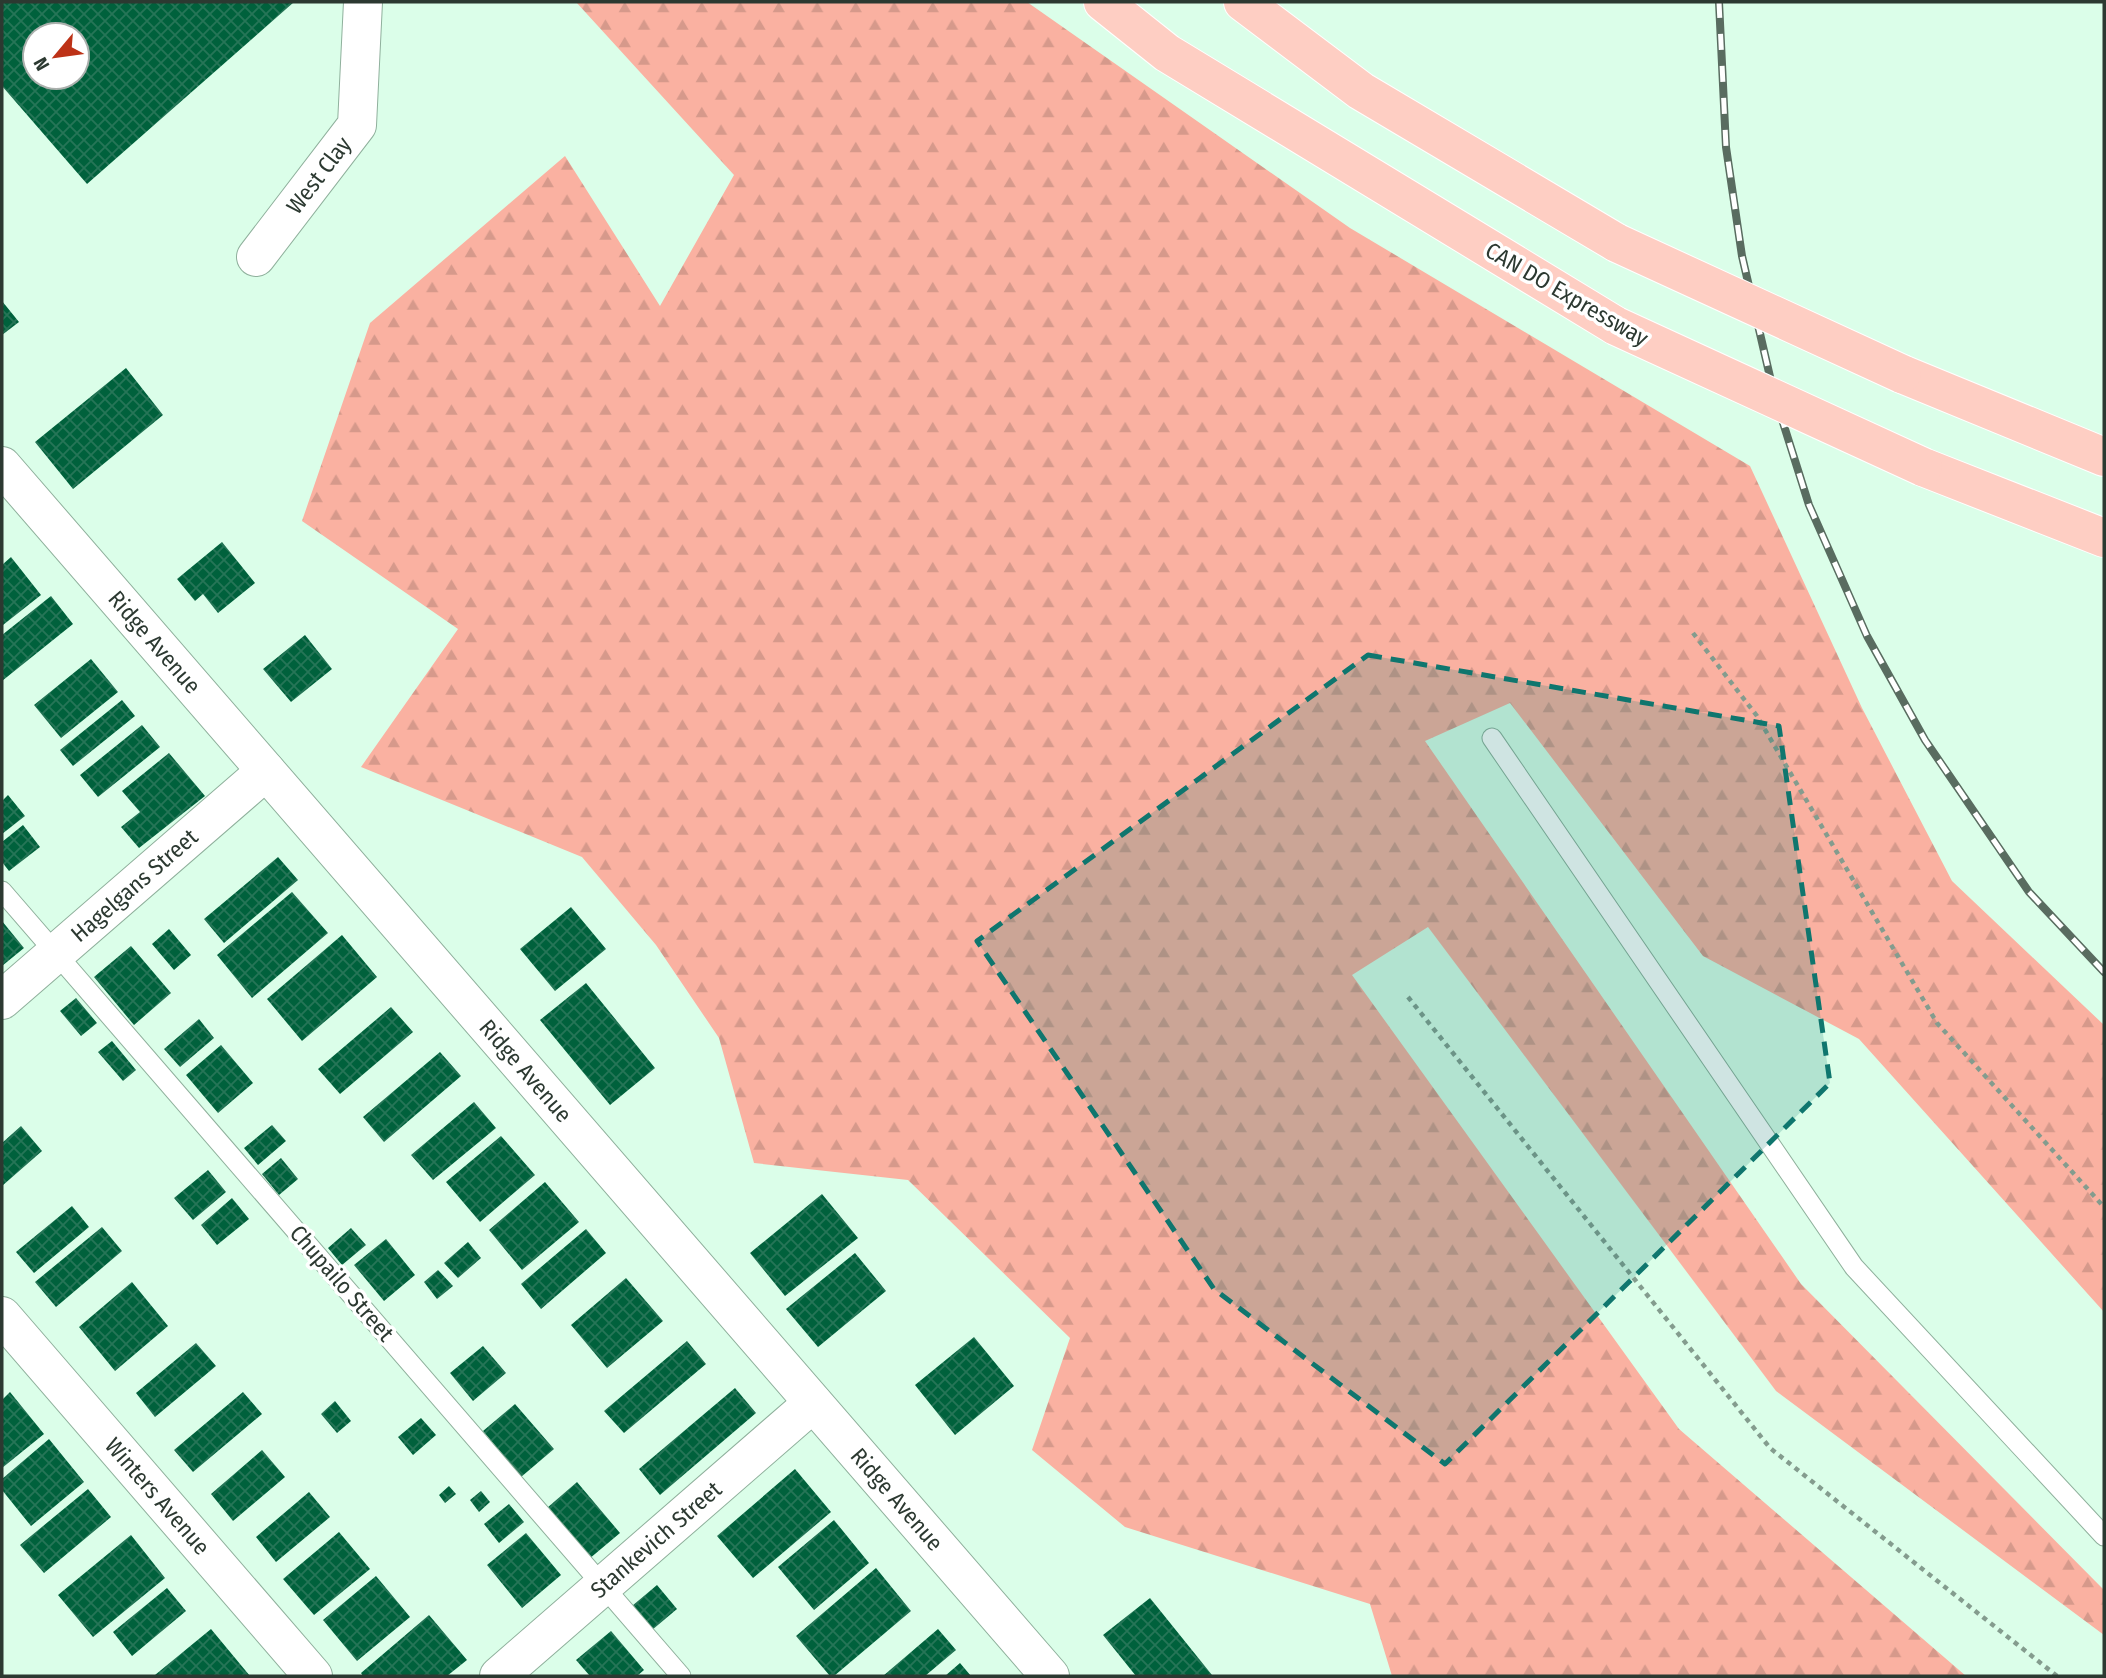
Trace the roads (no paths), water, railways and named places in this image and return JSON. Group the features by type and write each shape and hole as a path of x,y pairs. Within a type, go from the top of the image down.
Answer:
{"main road":[{"name":"CAN DO Expressway","path":"1103,2 1167,53 1616,326 1923,467 2104,538"},
{"path":"1243,2 1361,91 1617,243 1902,374 2104,457"}],"street":[{"name":"West Clay","path":"256,257 357,125 363,2"},
{"name":"Ridge Avenue","path":"2,466 1050,1676"},
{"name":"Hagelgans Street","path":"2,1000 265,771"},
{"name":"Winters Avenue","path":"2,1316 313,1676"},
{"name":"Stankevich Street","path":"499,1676 813,1403"}],"lane":[{"path":"1492,738 1854,1267 2104,1536"},
{"name":"Chupailo Street","path":"2,891 681,1676"}],"railway":[{"path":"1719,2 1726,147 1742,256 1774,394 1809,505 1867,636 1925,740 2029,892 2104,972"}]}
